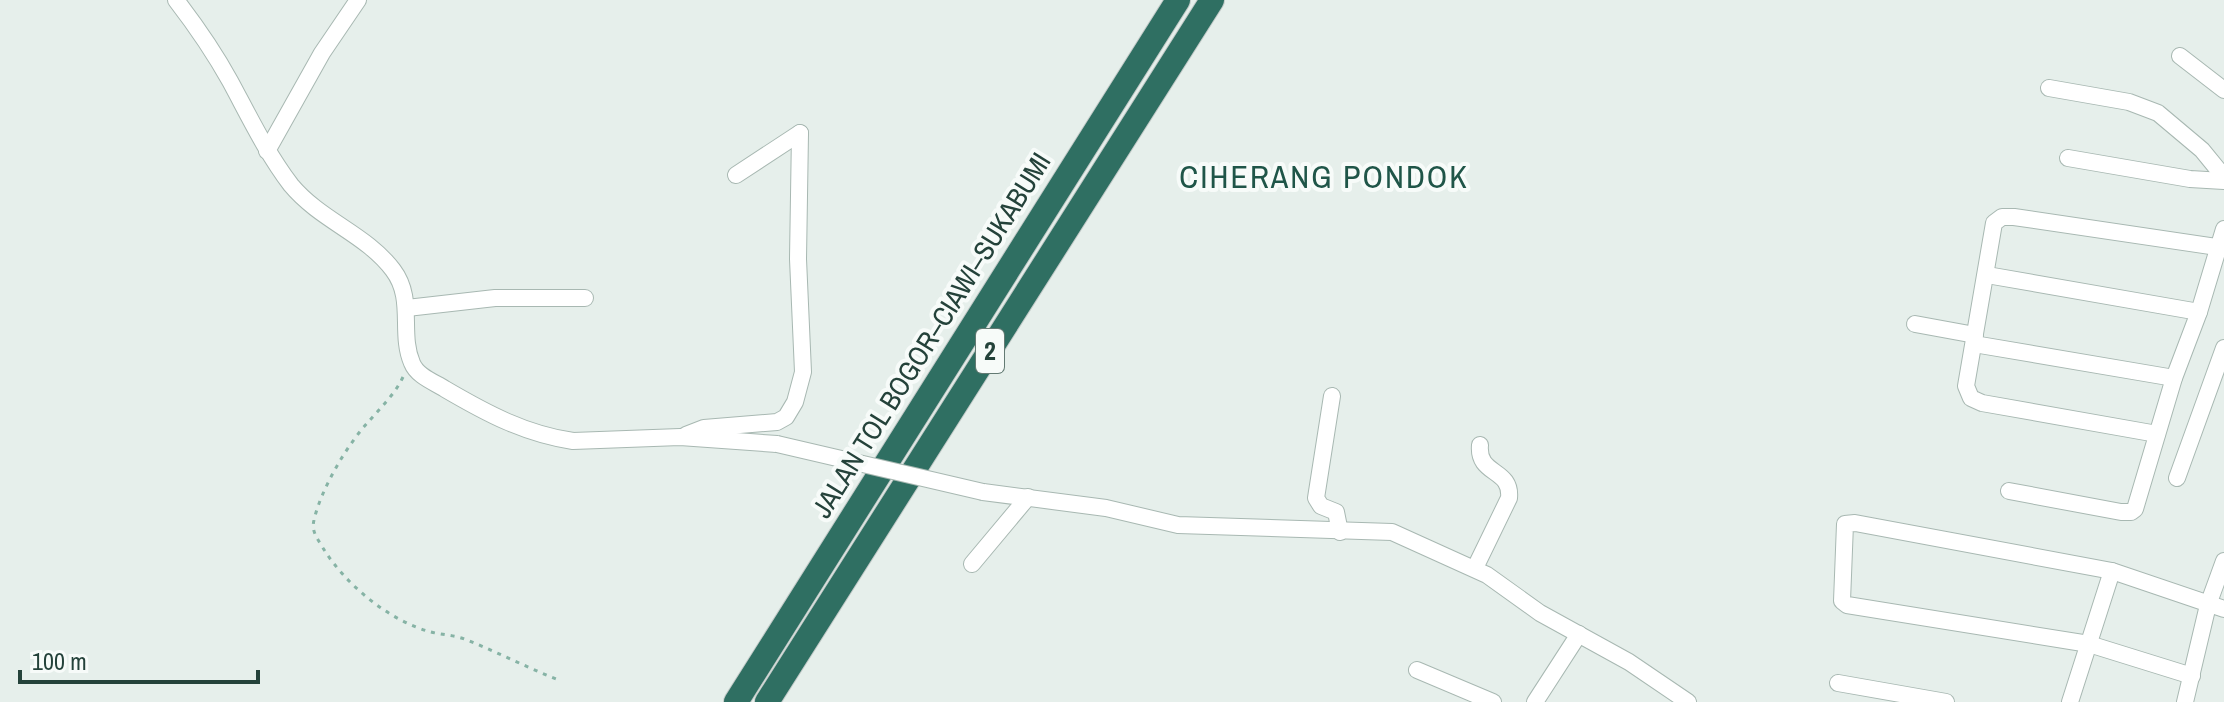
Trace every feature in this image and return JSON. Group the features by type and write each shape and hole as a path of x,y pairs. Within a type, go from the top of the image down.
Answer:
{"highway":[{"name":"JALAN TOL BOGOR–CIAWI–SUKABUMI","path":"736,702 1178,0"},
{"name":"JALAN TOL BOGOR–CIAWI–SUKABUMI","path":"767,702 1212,0"}],"street":[{"path":"176,0 213,53 267,151 312,208 369,247 393,270 402,285 407,308 412,364 422,375 468,403 532,432 573,441 680,437 777,444 983,492 1106,508 1178,525 1392,532 1475,568 1540,613 1629,662 1688,702"},
{"path":"267,151 322,53 358,0"},
{"path":"2180,56 2224,90"},
{"path":"2049,88 2129,102 2158,113 2202,150 2224,179"},
{"path":"680,437 704,428 777,422 786,417 795,402 803,372 798,259 800,133 736,175"},
{"path":"2068,158 2190,179 2224,179"},
{"path":"2157,434 1976,402 1971,398 1966,386 1994,223 2007,216 2221,247"},
{"path":"2009,491 2131,512 2137,505 2174,378 2221,247 2224,229"},
{"path":"1987,275 2199,312"},
{"path":"407,308 464,299 585,298"},
{"path":"1915,324 1974,339 2174,378"},
{"path":"2177,478 2224,348"},
{"path":"1332,396 1316,498 1319,505 1336,512 1340,532"},
{"path":"1475,568 1509,498 1510,488 1506,480 1484,465 1479,453 1480,445"},
{"path":"972,564 1028,497"},
{"path":"2192,676 2089,644 1847,605 1842,601 1845,524 1855,523 2112,571 2216,607"},
{"path":"2185,702 2216,607 2224,561"},
{"path":"2070,702 2112,571"},
{"path":"1535,702 1579,634"},
{"path":"1417,670 1493,702"},
{"path":"1838,683 1946,702"}],"path":[{"path":"412,364 389,400 345,453 314,520 315,536 336,568 361,593 383,608 415,626 462,638 556,679"}],"district":[{"name":"CIHERANG PONDOK","path":"1324,177"}]}
